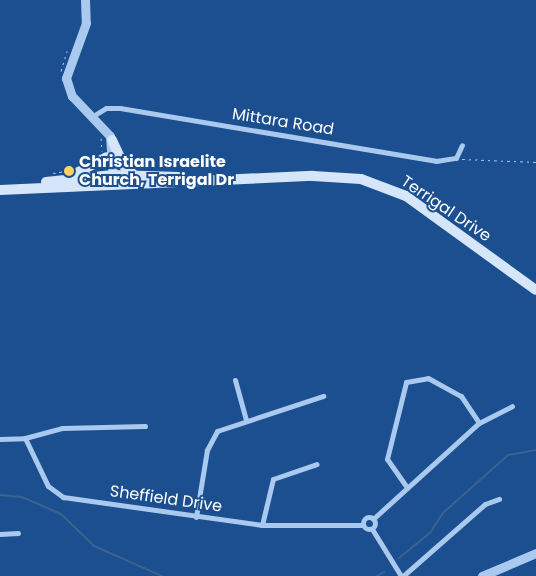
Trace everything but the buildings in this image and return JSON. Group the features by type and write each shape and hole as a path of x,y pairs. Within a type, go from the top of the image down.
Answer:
{"main road":[{"path":"112,140 124,166 134,175"},
{"path":"52,185 89,170 106,157"},
{"name":"Terrigal Drive","path":"52,185 110,176 134,175 210,180"},
{"path":"110,176 162,183"},
{"name":"Terrigal Drive","path":"0,189 52,185 162,183 313,176 384,186 445,223 536,290"}],"street":[{"path":"85,0 86,23 66,78 72,96 93,116 112,140 110,176"},
{"name":"Mittara Road","path":"93,116 113,107 436,161 456,158"},
{"path":"105,130 106,157 110,176"},
{"path":"456,158 462,146"},
{"path":"406,486 387,459 406,382 424,377 453,392 469,404 479,423"},
{"path":"234,380 246,420"},
{"path":"196,517 213,436 246,420 323,396"},
{"path":"372,529 373,519 406,486 479,423 512,406"},
{"path":"0,439 25,438 62,428 144,426"},
{"name":"Sheffield Drive","path":"25,438 45,481 57,495 196,517 262,525 363,525"},
{"path":"262,525 273,479 317,464"},
{"path":"373,519 366,518 363,525 372,529 402,576 485,504 499,499"},
{"path":"0,534 18,533"},
{"path":"482,576 536,553"}],"path":[{"path":"456,158 536,162"}],"waterway":[{"path":"399,558 430,533 443,513 508,455 536,450"},
{"path":"0,495 22,497 61,514 94,546 162,576"},
{"path":"377,576 384,572"}],"place":[{"name":"Christian Israelite Church, Terrigal Dr","path":"69,171"}]}
